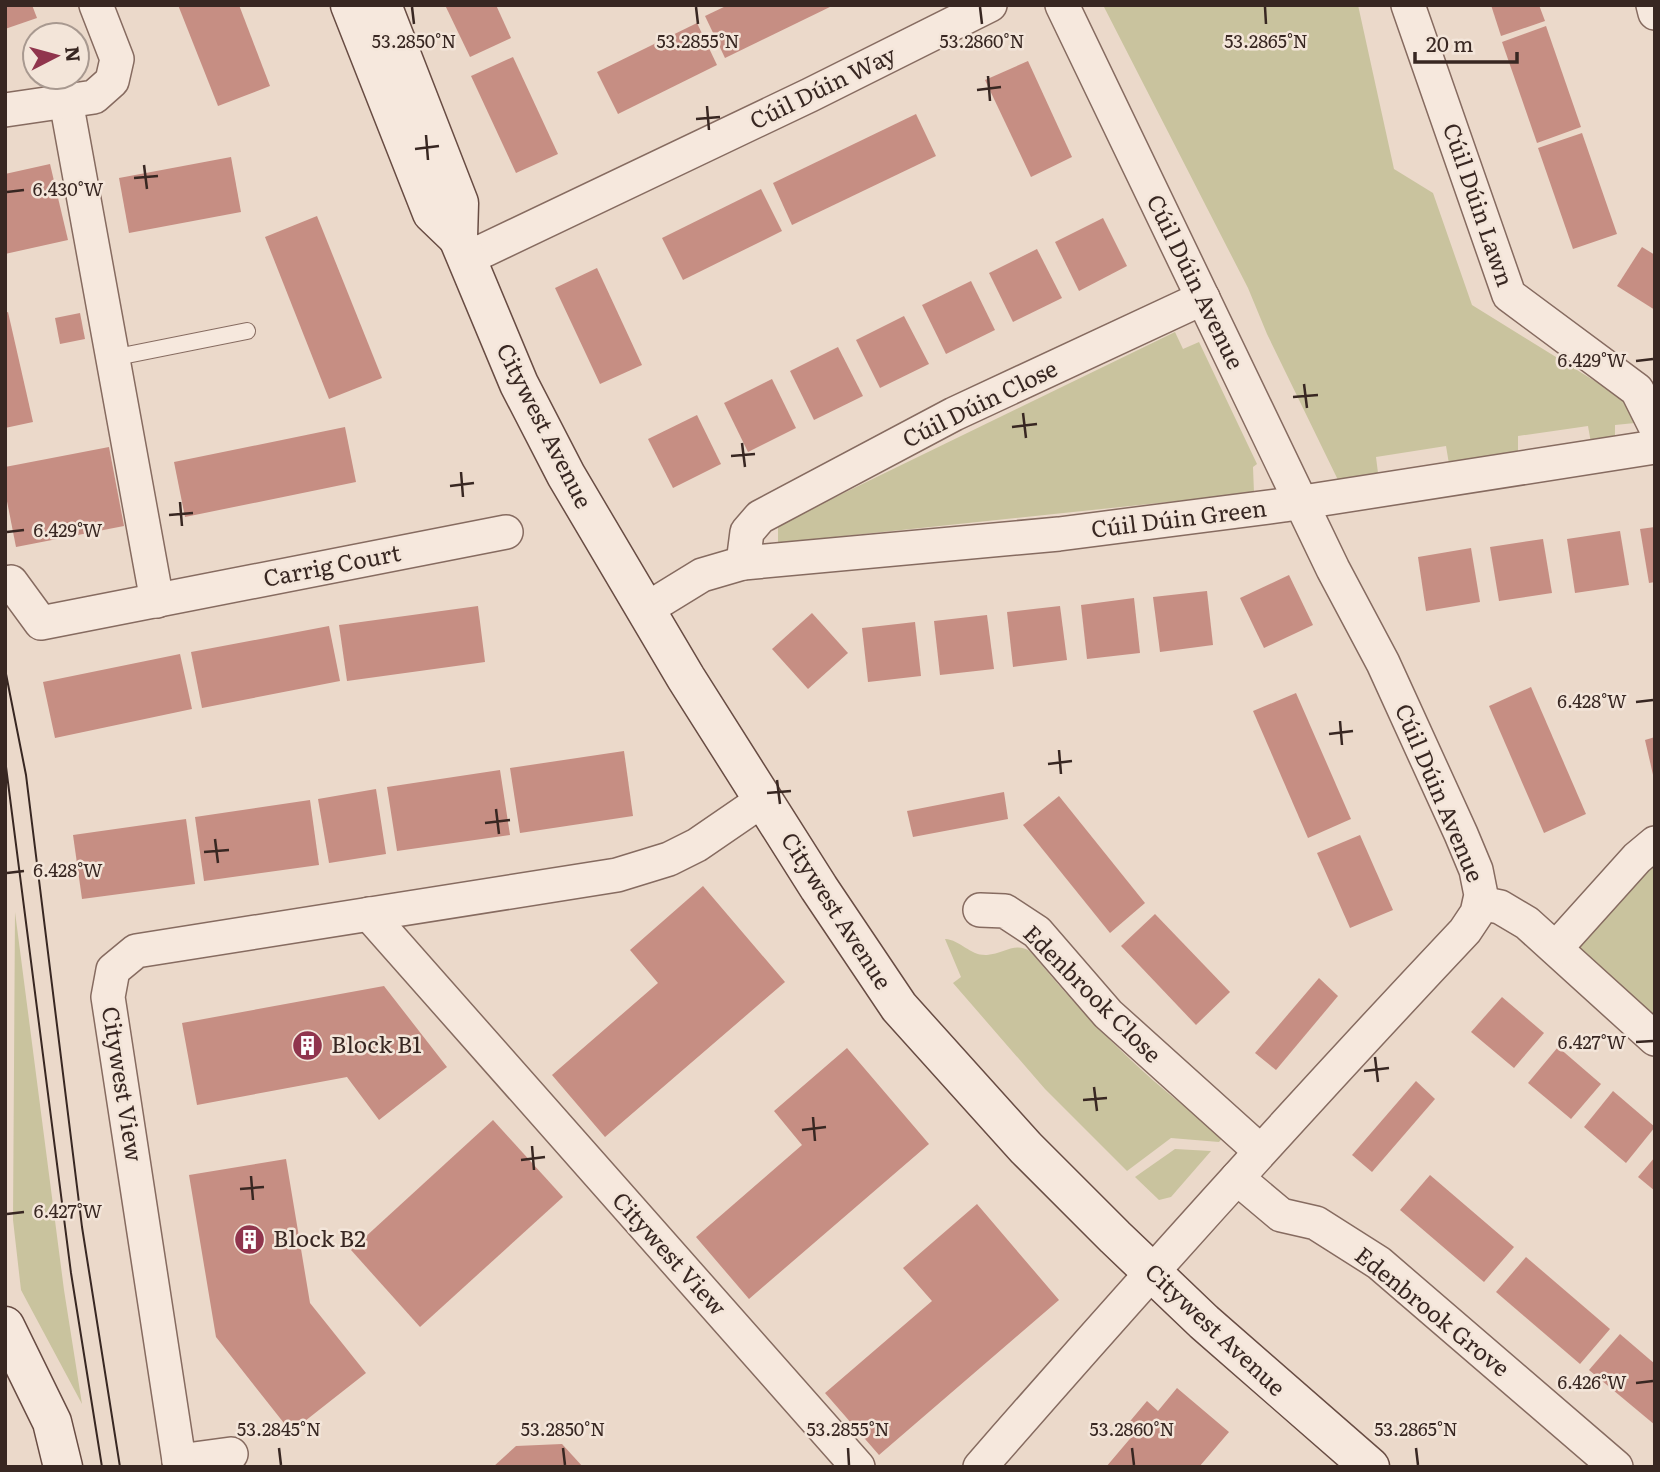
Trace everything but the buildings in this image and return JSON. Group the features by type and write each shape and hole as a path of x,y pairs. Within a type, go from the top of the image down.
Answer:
{"street":[{"path":"5,110 93,97 112,82 117,58 96,5"},
{"name":"Citywest Avenue","path":"351,5 432,214 462,248 519,384 566,475 645,610 819,888 899,1007 1026,1148 1153,1273 1304,1412 1370,1467"},
{"name":"Citywest Avenue","path":"382,5 459,203 462,248"},
{"name":"Cúil Dúin Way","path":"462,248 797,102 990,5"},
{"name":"Cúil Dúin Avenue","path":"980,1467 1259,1150 1465,930 1480,903 1480,883 1461,834 1383,663 1333,569 1062,5"},
{"name":"Cúil Dúin Lawn","path":"1408,5 1509,295 1637,390 1655,426"},
{"path":"1653,5 1655,13"},
{"path":"66,101 157,601"},
{"name":"Cúil Dúin Close","path":"743,563 747,533 760,517 954,414 1203,298"},
{"name":"Cúil Dúin Green","path":"645,610 702,575 743,563 1059,534 1302,502 1655,447"},
{"name":"Carrig Court","path":"11,582 41,623 506,532"},
{"name":"Citywest View","path":"180,1464 108,997 113,970 136,951 617,875 669,859 764,799"},
{"path":"1556,948 1637,858 1655,843"},
{"path":"1480,903 1514,914 1556,948 1655,1038"},
{"name":"Edenbrook Close","path":"980,910 1005,911 1037,932 1108,1014 1259,1150"},
{"name":"Citywest View","path":"369,914 858,1467"},
{"name":"Edenbrook Grove","path":"1237,1178 1281,1215 1316,1223 1379,1263 1616,1467"},
{"path":"5,1326 52,1422 63,1467"},
{"path":"180,1464 231,1454"}],"lane":[{"path":"113,358 247,331"}],"shaded area":[{"path":"1103,5 1358,5 1394,169 1433,193 1472,305 1632,404 1635,423 1615,425 1615,440 1591,443 1588,426 1518,436 1518,453 1449,464 1446,446 1376,457 1378,473 1338,480 1267,334 1248,288"},
{"path":"1175,332 1183,349 1199,342 1257,464 1253,467 1254,493 778,543 778,525"},
{"path":"1655,858 1655,1023 1574,945"},
{"path":"15,912 64,1290 82,1404 21,1290 13,1220"},
{"path":"945,939 981,955 1015,948 1031,952 1075,1003 1146,1074 1224,1136 1219,1142 1171,1138 1127,1171 1045,1089 953,983 961,977"},
{"path":"1175,1149 1211,1151 1171,1197 1159,1200 1135,1177"}],"tram line":[{"path":"5,669 26,775 82,1227 120,1467"},
{"path":"5,759 71,1273 102,1467"}],"place":[{"name":"Block B1","path":"308,1045"},
{"name":"Block B2","path":"250,1239"}]}
